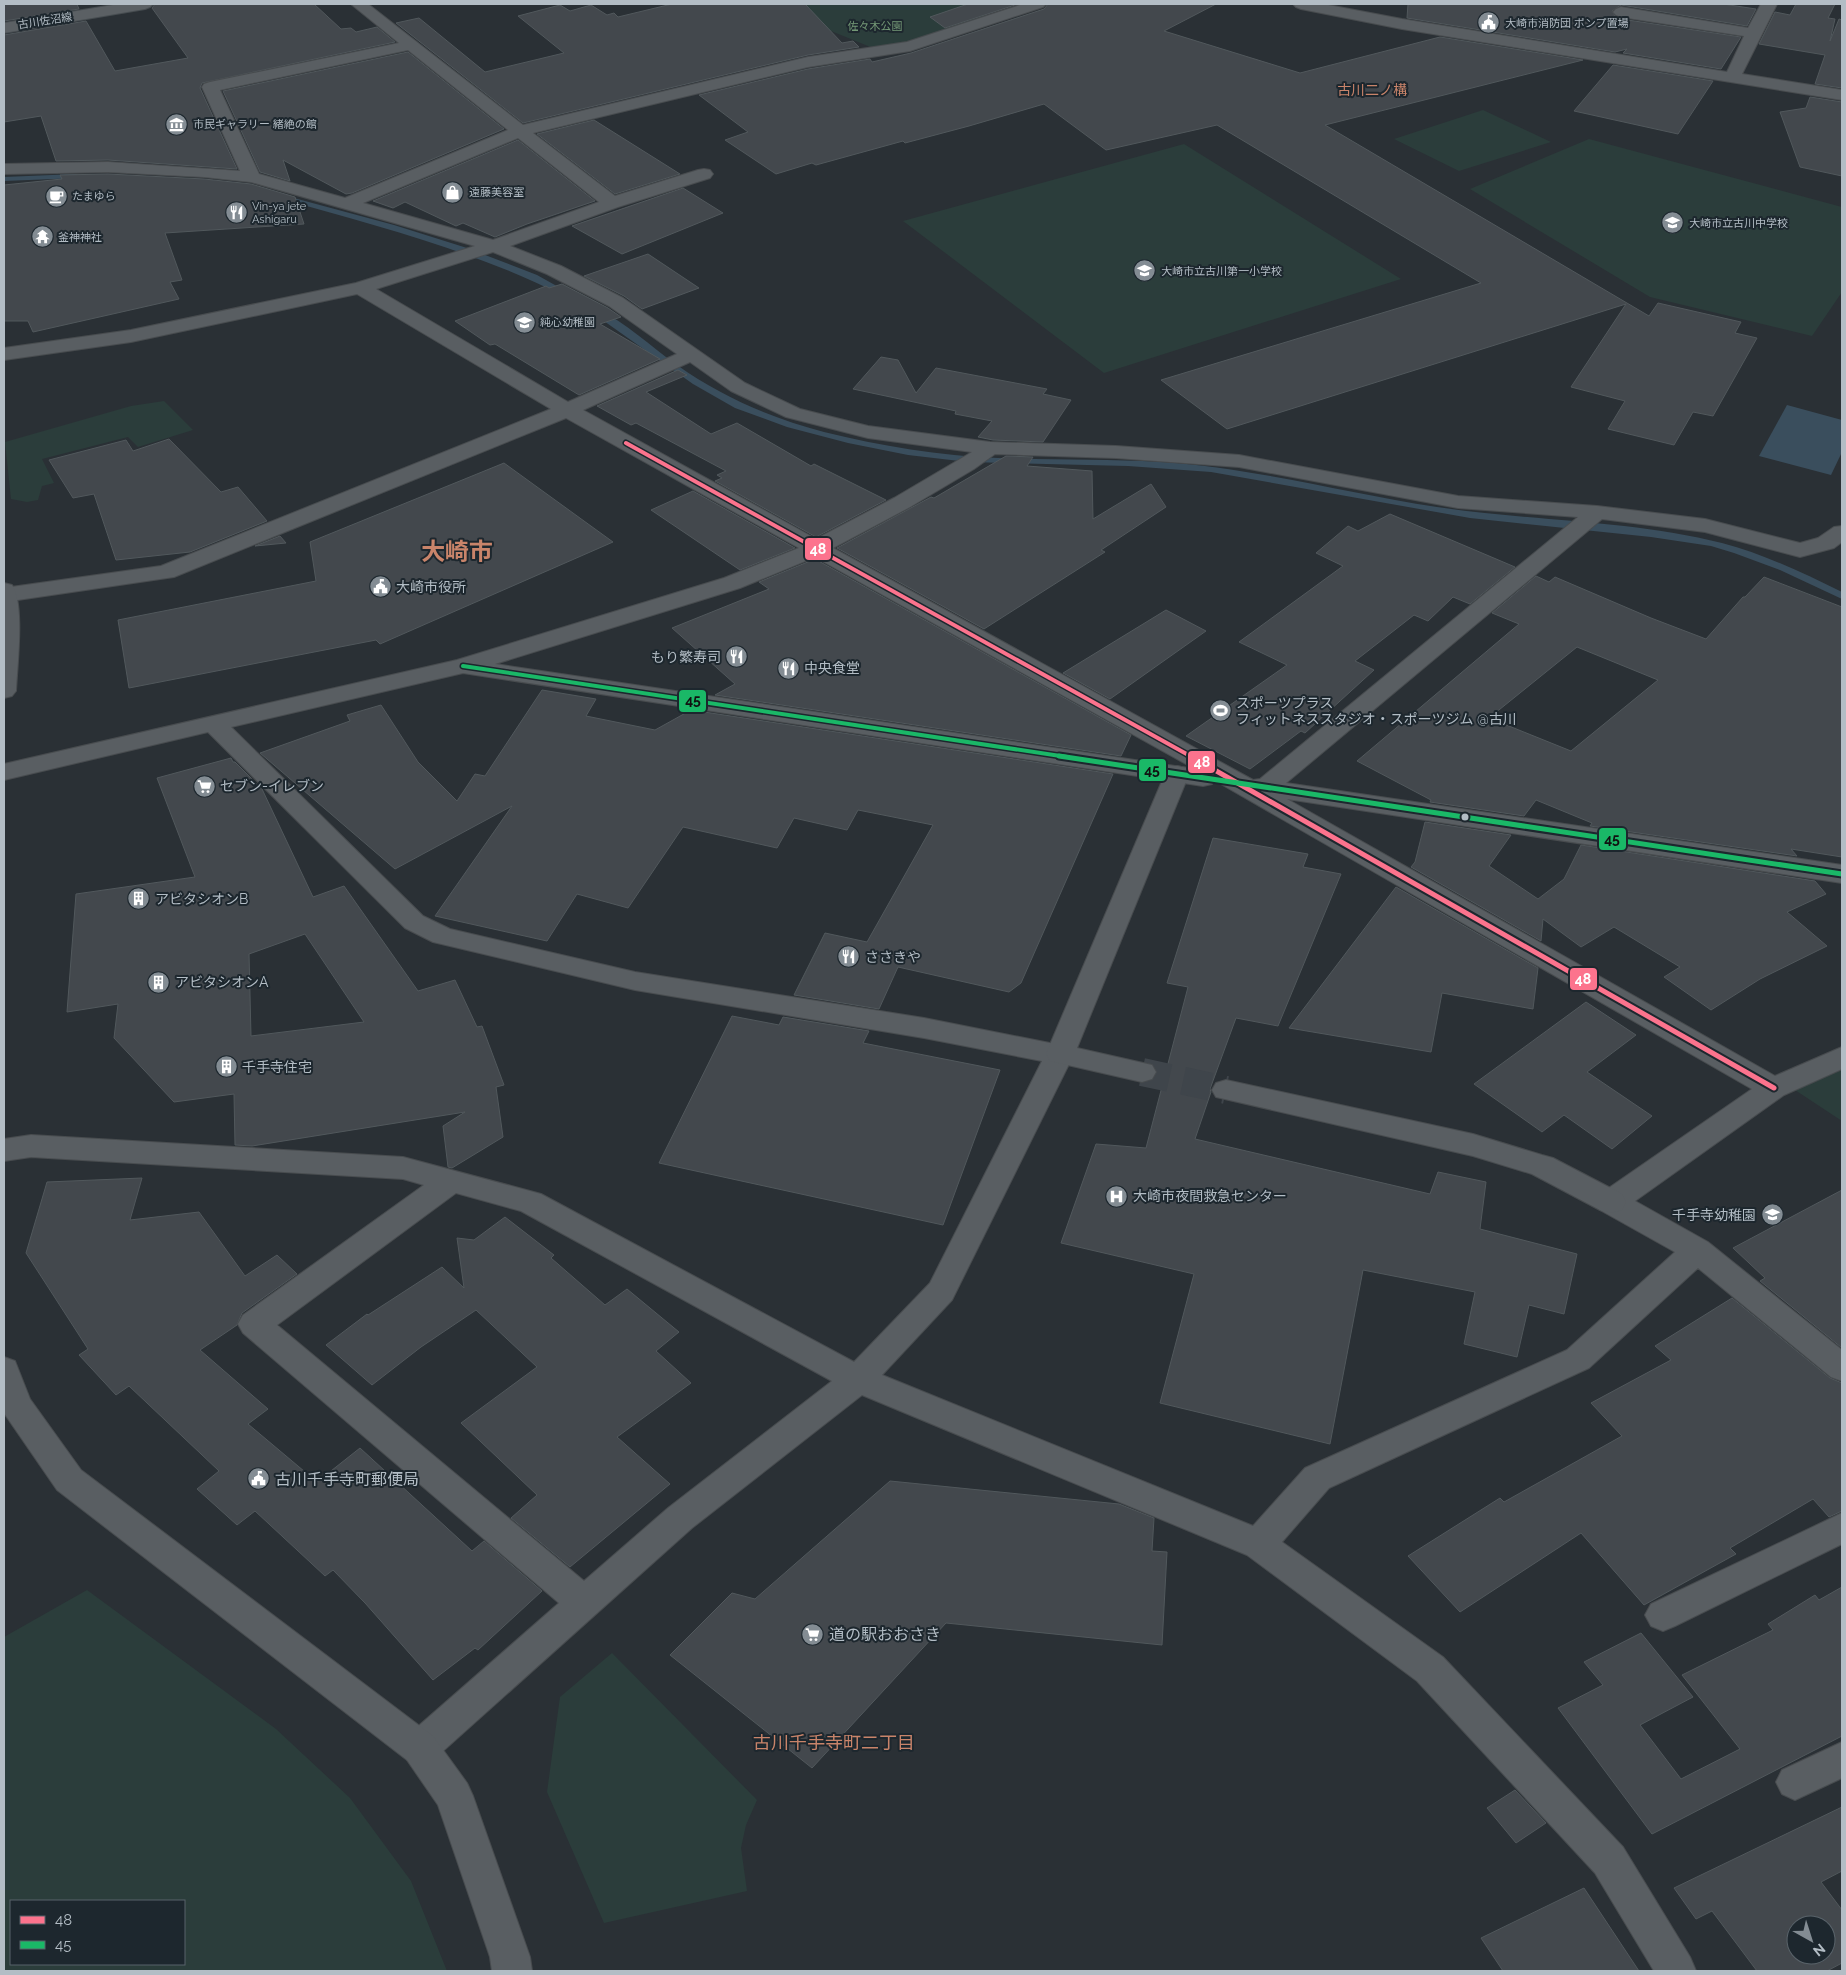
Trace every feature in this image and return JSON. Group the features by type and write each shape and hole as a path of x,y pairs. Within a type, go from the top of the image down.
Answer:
{"main road":[{"name":"古川佐沼線","path":"4,28 127,5 145,4"}],"street":[{"path":"359,4 612,204"},
{"path":"346,204 520,131 808,62 910,46 1038,4"},
{"path":"1301,4 1402,24 1842,95"},
{"path":"1732,77 1769,4"},
{"path":"1402,24 1411,10"},
{"path":"1621,12 1753,33"},
{"path":"252,177 210,87 411,45"},
{"path":"4,169 108,167 204,172 252,177 346,204 479,251 554,270 616,302 684,358 738,387 793,413 868,432 988,451 1116,452 1239,461 1458,502 1586,522 1705,526 1800,550 1826,543 1842,532"},
{"path":"4,354 131,336 360,288 479,251 704,174"},
{"path":"360,288 567,410 1238,784 1774,1088"},
{"path":"4,691 8,621 4,594 166,572 567,410 684,358"},
{"path":"4,772 463,666 732,583 775,568 817,548 903,502 988,451"},
{"path":"1265,788 1586,522"},
{"path":"463,666 1842,874"},
{"path":"214,724 414,922 442,936 635,981 924,1028 1142,1072"},
{"path":"420,1748 680,1518 858,1379 941,1291 1060,1054 1177,774"},
{"path":"1611,1202 1774,1088 1842,1057"},
{"path":"1226,1090 1473,1145 1542,1166 1697,1250 1842,1368"},
{"path":"4,1150 31,1146 403,1168 530,1202 858,1379 1259,1544 1430,1669 1608,1860 1676,1971"},
{"path":"451,1181 254,1324 584,1602"},
{"path":"1259,1544 1317,1478 1578,1359 1697,1250"},
{"path":"4,1370 16,1405 69,1480 420,1748 454,1796 510,1957 512,1971"},
{"path":"1663,1615 1842,1528"},
{"path":"1795,1782 1842,1759"}],"green space":[{"name":"佐々木公園","path":"797,4 962,4 992,17 906,44 873,48 831,31 761,46 808,12"},
{"path":"1483,110 1551,142 1459,171 1394,139"},
{"path":"1589,139 1842,207 1842,292 1812,336 1650,297 1470,189"},
{"path":"1184,144 1401,279 1104,373 903,221"},
{"path":"164,401 193,430 138,447 128,437 42,459 54,483 42,486 38,500 27,502 11,499 5,442 131,406"},
{"path":"1842,1070 1842,1121 1795,1090"},
{"path":"87,1590 276,1729 350,1798 411,1881 447,1971 4,1971 4,1637"},
{"path":"612,1653 757,1800 746,1825 741,1848 747,1891 604,1923 547,1792 560,1697"}],"water":[{"path":"1787,405 1842,420 1842,452 1831,475 1759,456"}],"building":[{"path":"4,4 77,4 79,9 4,21"},
{"path":"155,4 314,4 341,29 351,28 356,32 377,27 395,42 202,83 200,88 237,169 108,160 56,161 41,116 4,122 4,35 86,21 115,71 188,58 152,8"},
{"path":"672,4 805,4 842,43 853,41 859,47 808,55 523,123 396,23 419,18 485,72 564,53 518,16 560,5 570,11 591,5 607,15 614,13 618,17"},
{"path":"968,4 1018,4 945,28 930,17"},
{"path":"1048,4 1216,4 1164,31 1300,73 1440,37 1583,60 1325,125 1649,316 1658,303 1741,322 1735,333 1757,338 1713,416 1693,412 1674,445 1608,429 1625,401 1571,387 1626,304 1227,429 1161,380 1481,283 1217,125 1106,150 1044,104 905,143 903,141 816,165 812,163 776,174 725,140 748,132 699,95 808,69 870,59 872,62 911,53 1044,9"},
{"path":"1408,4 1723,4 1756,9 1747,26 1621,5 1612,11 1615,16 1621,19 1741,37 1721,69 1623,53 1627,49 1615,52 1407,18"},
{"path":"1796,4 1835,4 1828,18 1835,19 1830,41 1839,19 1842,20 1842,88 1815,84 1825,55 1759,44 1775,12 1790,15"},
{"path":"408,52 504,129 352,193 346,194 283,160 290,181 260,172 223,91"},
{"path":"1613,65 1713,81 1678,134 1574,111"},
{"path":"1810,97 1842,102 1842,176 1800,167 1780,112 1806,108"},
{"path":"594,120 680,174 615,194 537,134"},
{"path":"518,140 595,201 495,237 463,223 456,226 405,202 393,208 373,201"},
{"path":"108,174 204,179 251,184 295,197 304,224 165,233 182,280 170,282 179,299 33,332 28,321 4,321 4,185 62,179 60,175"},
{"path":"683,188 723,213 622,254 572,226"},
{"path":"648,254 699,288 642,309 624,296 584,276"},
{"name":"純心幼稚園","path":"562,284 608,308 621,317 600,324 660,359 579,395 495,344 490,345 455,321 546,286 549,288"},
{"path":"881,357 898,360 916,393 936,368 1047,389 1043,394 1071,400 1043,442 993,440 978,437 992,421 955,414 956,411 853,389"},
{"path":"678,370 687,375 646,392 711,434 737,423 811,466 814,464 886,500 816,537 715,481 722,478 717,475 726,471 636,423 631,425 597,406"},
{"path":"169,439 221,492 238,487 267,521 190,552 116,560 94,494 73,498 49,460 126,440 133,451"},
{"path":"1006,456 1033,457 1027,466 1092,471 1093,519 1151,484 1166,507 1101,550 1105,552 984,629 837,548 931,497 934,498"},
{"name":"大崎市役所","path":"504,463 613,542 380,644 376,640 129,688 118,620 316,581 310,542"},
{"path":"693,491 795,548 740,570 651,510"},
{"path":"1390,514 1515,567 1470,604 1453,597 1428,621 1414,615 1355,661 1374,670 1305,733 1301,731 1250,769 1186,736 1287,665 1239,642 1343,566 1316,553 1348,526 1358,531"},
{"path":"280,536 286,543 255,546"},
{"path":"815,559 1131,735 1121,756 715,695 735,684 672,628 769,589 759,582"},
{"path":"1536,576 1549,582 1555,577 1706,639 1743,597 1764,577 1842,607 1842,857 1791,849 1797,856 1590,826 1592,823 1536,800 1524,816 1430,802 1431,800 1357,761 1519,624 1492,613","holes":["1577,647 1658,680 1571,751 1489,718"]},
{"path":"1166,610 1206,631 1110,699 1063,673"},
{"path":"542,690 596,699 586,716 655,730 691,710 1113,774 1021,983 1009,992 898,967 879,1009 794,995 825,933 867,942 933,825 858,810 847,830 794,818 777,848 683,827 628,908 577,894 547,941 435,916 512,806 395,869 260,753 350,721 347,715 381,705 418,762 457,801 475,774 485,776"},
{"path":"231,758 262,789 313,897 344,886 418,991 455,980 477,1027 482,1026 504,1085 496,1087 503,1137 452,1168 448,1167 443,1126 465,1112 252,1146 235,1145 234,1094 174,1102 114,1038 118,1004 67,1012 76,894 195,877 157,778","holes":["305,934 364,1022 251,1036 249,954"]},
{"path":"1425,822 1511,835 1489,866 1538,899 1564,879 1581,845 1815,881 1826,894 1787,912 1827,946 1760,979 1711,1010 1664,977 1680,967 1614,927 1581,947 1543,919 1541,941 1411,867 1415,862"},
{"path":"1213,838 1308,854 1303,867 1341,874 1278,1026 1236,1018 1210,1089 1211,1092 1195,1139 1430,1194 1438,1172 1486,1182 1480,1229 1577,1254 1564,1314 1529,1305 1517,1357 1464,1344 1475,1292 1363,1270 1330,1444 1160,1403 1194,1274 1061,1243 1096,1144 1146,1148 1188,987 1167,983"},
{"path":"1396,887 1538,968 1533,1009 1442,993 1431,1052 1289,1028"},
{"path":"1586,1002 1636,1035 1587,1072 1652,1116 1612,1149 1564,1115 1542,1132 1474,1084"},
{"path":"732,1016 779,1025 783,1017 869,1031 863,1043 1000,1070 943,1225 659,1163"},
{"path":"142,1178 130,1220 199,1212 245,1276 277,1255 297,1274 242,1313 237,1325 200,1350 268,1409 248,1424 317,1482 360,1448 472,1551 484,1541 542,1591 478,1650 475,1648 433,1680 333,1570 325,1576 255,1511 237,1525 197,1489 219,1471 129,1386 116,1395 79,1355 88,1349 26,1253 47,1182"},
{"path":"1842,1190 1842,1348 1760,1281 1765,1278 1733,1248"},
{"path":"505,1217 554,1255 551,1258 605,1305 627,1289 679,1332 656,1351 691,1383 617,1437 670,1484 570,1567 511,1518 537,1495 461,1423 537,1367 476,1310 421,1347 372,1385 326,1345 367,1314 442,1267 464,1288 457,1238 474,1240"},
{"path":"1732,1298 1830,1378 1842,1383 1842,1511 1829,1517 1813,1499 1730,1548 1736,1554 1644,1605 1581,1533 1460,1612 1408,1556 1500,1498 1504,1502 1622,1436 1591,1403 1671,1360 1655,1346"},
{"name":"道の駅おおさき","path":"890,1481 1119,1504 1154,1518 1152,1551 1167,1552 1162,1645 946,1623 812,1768 670,1655 732,1593 755,1599"},
{"path":"1842,1587 1842,1736 1652,1834 1558,1708 1603,1685 1584,1662 1641,1633 1693,1697 1640,1725 1681,1779 1740,1749 1682,1675 1773,1630 1768,1624 1815,1595 1819,1600"},
{"path":"1515,1790 1546,1823 1516,1843 1487,1808"},
{"path":"1842,1807 1842,1871 1821,1882 1842,1910 1842,1963 1827,1971 1757,1971 1712,1911 1696,1919 1674,1888"},
{"path":"1584,1888 1639,1971 1503,1971 1481,1938"}],"waterway":[{"path":"4,179 76,176"},
{"path":"282,196 464,250 534,277 567,294"},
{"path":"597,312 676,369 717,395 762,416 848,441 908,452 968,459 1128,463 1211,470 1285,481 1396,503 1470,515 1651,534 1711,543 1784,568 1842,596"}],"tunnel":[{"path":"1142,1072 1226,1090"}],"transit line":[{"name":"48","path":"626,443 1291,812 1774,1088"},
{"name":"45","path":"463,666 1842,874"}],"place":[{"name":"大崎市消防団 ポンプ置場","path":"1489,23"},
{"name":"市民ギャラリー 緒絶の館","path":"177,124"},
{"name":"遠藤美容室","path":"453,192"},
{"name":"たまゆら","path":"56,196"},
{"name":"Vin-ya jete Ashigaru","path":"236,212"},
{"name":"大崎市立古川中学校","path":"1673,223"},
{"name":"釜神神社","path":"42,237"},
{"name":"大崎市立古川第一小学校","path":"1145,271"},
{"name":"純心幼稚園","path":"524,322"},
{"name":"大崎市役所","path":"380,587"},
{"name":"もり繁寿司","path":"737,657"},
{"name":"中央食堂","path":"788,668"},
{"name":"スポーツプラス フィットネススタジオ・スポーツジム @古川","path":"1220,711"},
{"name":"セブン-イレブン","path":"204,786"},
{"name":"アビタシオンB","path":"139,899"},
{"name":"ささきや","path":"849,957"},
{"name":"アビタシオンA","path":"159,982"},
{"name":"千手寺住宅","path":"226,1067"},
{"name":"大崎市夜間救急センター","path":"1117,1196"},
{"name":"千手寺幼稚園","path":"1772,1215"},
{"name":"古川千手寺町郵便局","path":"259,1479"},
{"name":"道の駅おおさき","path":"813,1634"}],"district":[{"name":"古川二ノ構","path":"1372,90"},
{"name":"大崎市","path":"457,551"},
{"name":"古川千手寺町二丁目","path":"834,1742"}]}
